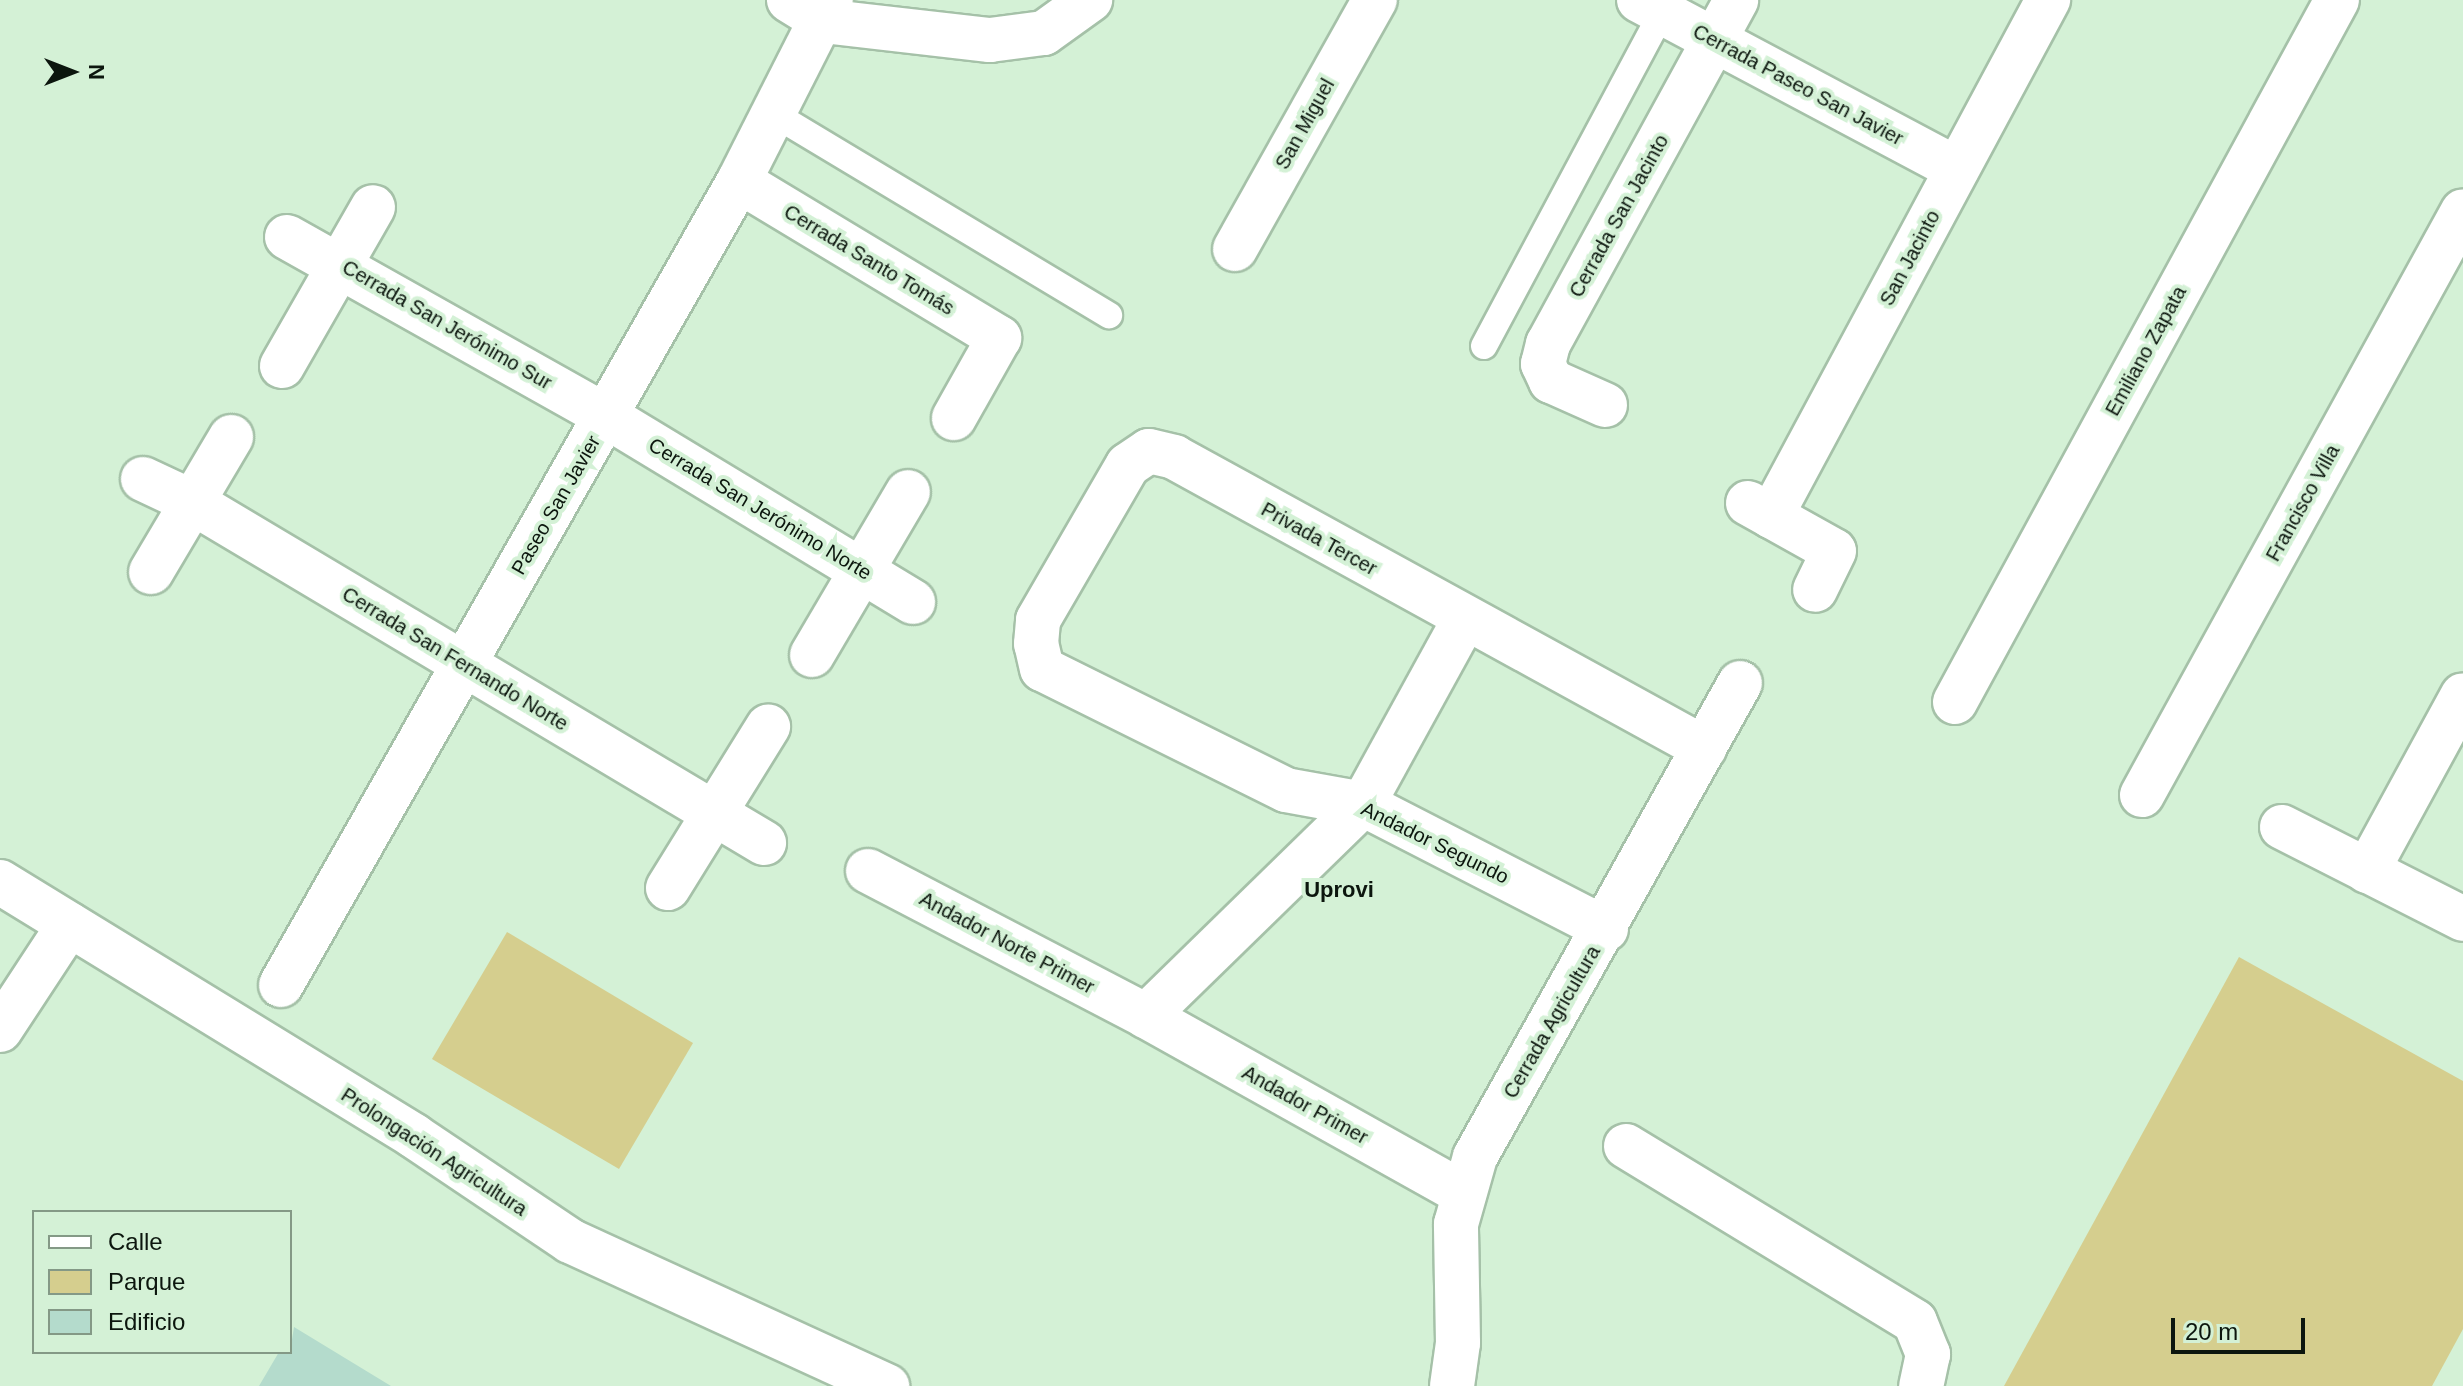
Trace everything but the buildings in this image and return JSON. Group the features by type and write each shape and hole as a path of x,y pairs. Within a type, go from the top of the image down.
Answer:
{"street":[{"name":"Paseo San Javier","path":"281,985 739,181 774,114 814,7 870,12 990,40 1044,33 1090,0"},
{"name":"San Miguel","path":"1235,249 1375,0"},
{"name":"Cerrada San Jacinto","path":"1605,405 1551,381 1543,364 1548,344 1736,0"},
{"name":"San Jacinto","path":"1815,590 1834,551 1759,509 1957,169 2048,0"},
{"name":"Emiliano Zapata","path":"1955,702 2337,0"},
{"name":"Cerrada Paseo San Javier","path":"1651,6 1957,169"},
{"name":"Cerrada Santo Tomás","path":"739,181 999,338 954,418"},
{"path":"282,366 373,207"},
{"name":"Francisco Villa","path":"2142,795 2463,211"},
{"name":"Cerrada San Jerónimo Sur","path":"287,237 341,264 606,416"},
{"name":"Cerrada San Jerónimo Norte","path":"606,416 913,602"},
{"path":"151,572 231,437"},
{"name":"Privada Tercer","path":"1042,669 1036,644 1038,620 1128,465 1149,451 1174,457 1464,620 1704,748"},
{"name":"Cerrada San Fernando Norte","path":"143,479 192,502 764,843"},
{"path":"812,655 864,572 908,492"},
{"path":"1146,1016 1363,804 1464,620"},
{"name":"Andador Segundo","path":"1042,669 1286,790 1363,804 1606,929"},
{"name":"Cerrada Agricultura","path":"1452,1386 1458,1343 1456,1224 1475,1157 1606,929 1740,683"},
{"path":"2367,871 2463,695"},
{"path":"668,888 768,727"},
{"path":"2282,827 2463,919"},
{"name":"Andador Norte Primer","path":"868,871 1146,1016"},
{"name":"Prolongación Agricultura","path":"0,882 414,1136 570,1241 887,1386"},
{"path":"0,1030 69,925"},
{"name":"Andador Primer","path":"1146,1016 1464,1194"},
{"path":"1626,1146 1915,1322 1928,1354 1921,1386"}],"lane":[{"path":"1484,346 1651,6"},
{"path":"774,114 1109,315"}],"green space":[{"path":"507,932 693,1043 619,1169 432,1059"},
{"path":"2239,957 2463,1081 2463,1329 2432,1386 2004,1386"}],"district":[{"name":"Uprovi","path":"1339,890"}]}
